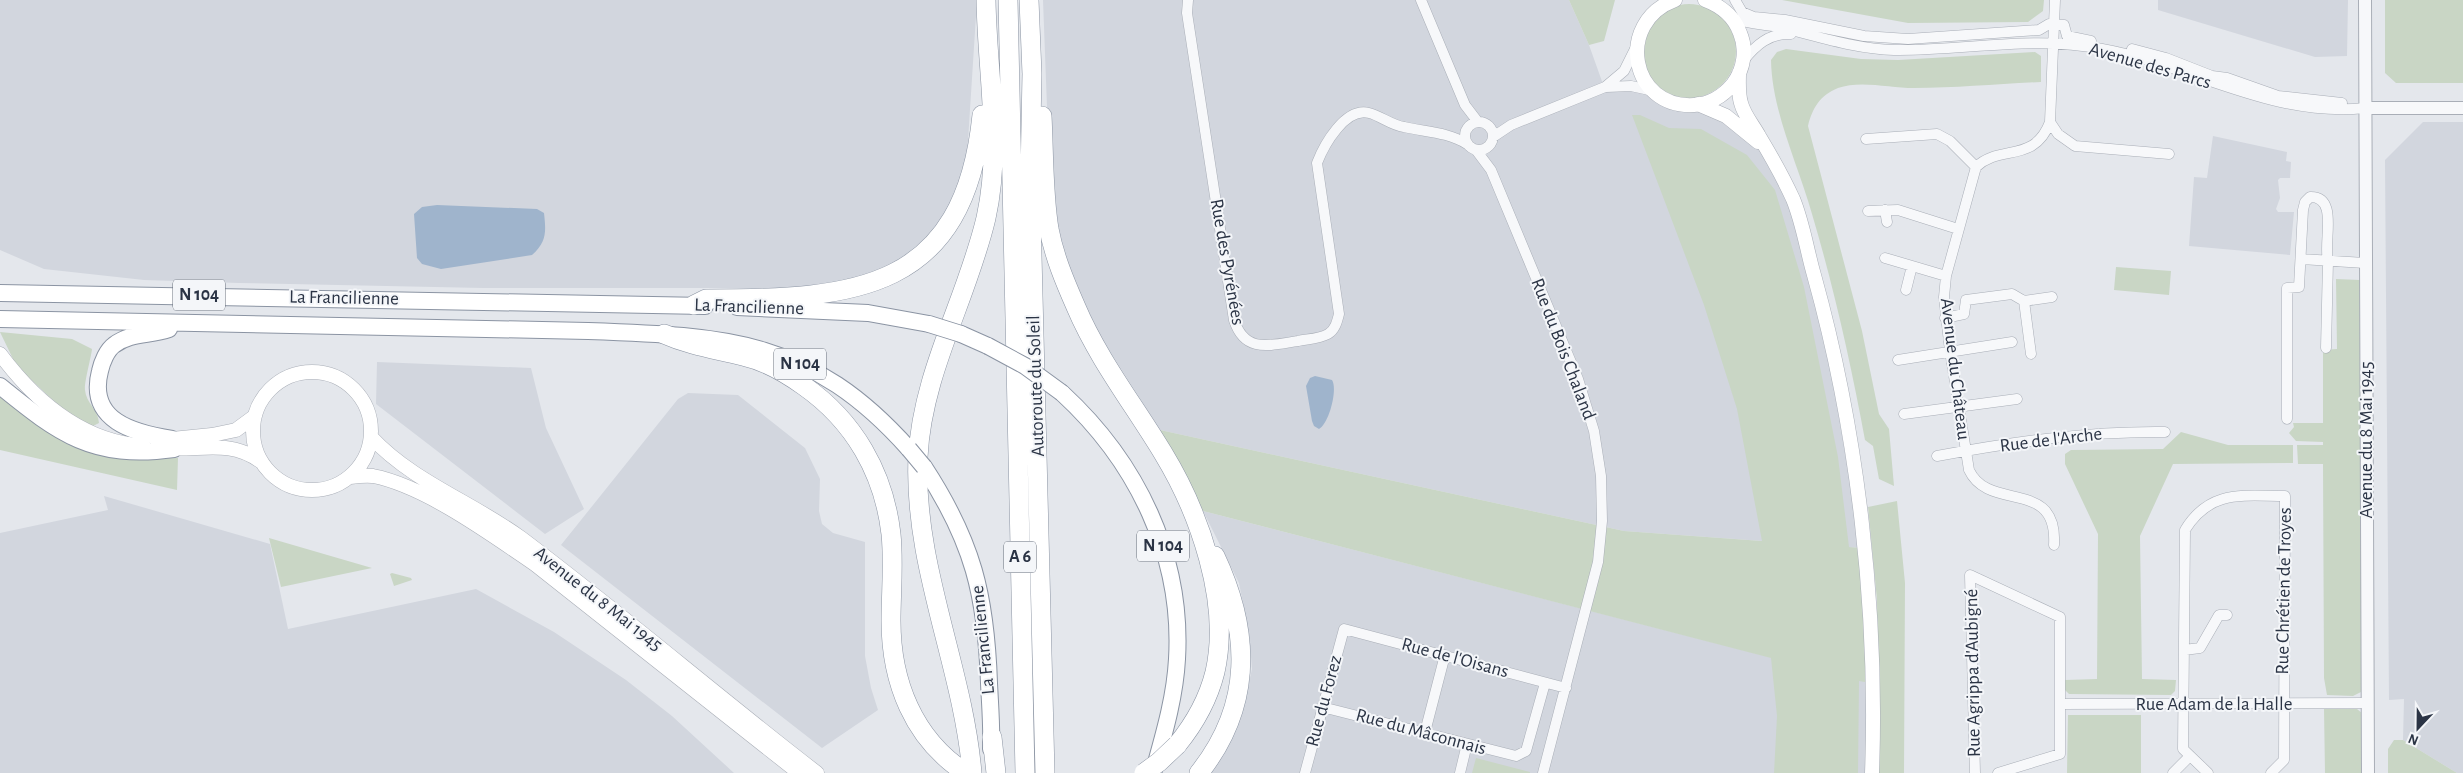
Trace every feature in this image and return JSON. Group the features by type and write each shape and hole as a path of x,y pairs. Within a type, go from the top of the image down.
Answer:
{"highway":[{"name":"Autoroute du Soleil","path":"1008,0 1025,773"},
{"name":"Autoroute du Soleil","path":"1029,0 1032,74 1030,176 1045,773"},
{"path":"694,305 706,299 789,298 842,292 864,286 901,269 934,242 960,206 975,162 982,114 986,4"},
{"path":"966,772 965,714 925,551 917,483 918,455 927,398 974,261 989,200 992,148 986,4"},
{"path":"1032,74 1042,114 1049,228 1065,281 1088,331 1164,454 1194,510 1228,584 1240,635 1242,663 1239,692 1232,716 1219,744 1200,773"},
{"name":"La Francilienne","path":"0,292 694,305 841,311 890,316 929,324 961,334 1025,366 1062,394 1105,438 1136,482 1158,531 1168,565 1176,617 1177,659 1166,728 1153,773"},
{"name":"La Francilienne","path":"0,319 664,334 731,341 764,350 796,362 827,378 855,397 910,450 924,467 952,513 966,543 977,576 987,643 992,737 990,773"},
{"path":"173,444 127,429 110,416 99,399 97,381 102,363 112,346 128,336 165,331 187,322"},
{"path":"664,334 689,345 745,356 785,374 829,406 857,438 875,470 889,519 892,552 891,640 899,683 908,707 926,736 966,772"},
{"path":"0,386 49,425 78,441 122,451 147,453 173,444"},
{"path":"1144,773 1177,745 1203,707 1215,672 1218,640 1214,590 1194,510"},
{"path":"992,737 996,773"}],"main road":[{"path":"1708,1 1732,18 1742,39 1739,90 1743,110 1773,159 1793,201 1820,297 1842,394 1857,494 1867,587 1872,680 1872,773"},
{"path":"1669,2 1652,14 1643,26 1636,47 1640,72 1654,91 1672,102 1698,104 1718,111 1734,121 1750,134 1773,159"},
{"path":"1698,104 1716,98 1725,92 1741,67"},
{"name":"Avenue du 8 Mai 1945","path":"1,348 22,383 49,408 73,424 106,437 140,446 173,444 227,447 247,452 261,462 280,482 312,491 328,488 350,477 371,476 393,481 459,514 536,564 799,773"},
{"name":"Avenue du 8 Mai 1945","path":"173,444 236,430 254,416 266,395 283,379 298,374 314,372 330,375 344,382 361,399 370,421 371,437 364,459 350,477"},
{"name":"Avenue du 8 Mai 1945","path":"254,416 252,432 255,448 261,462"},
{"name":"Avenue du 8 Mai 1945","path":"371,437 385,452 408,470 519,537 817,773"}],"street":[{"name":"Rue des Pyrénées","path":"1188,0 1187,13 1234,320 1239,334 1250,342 1265,346 1319,337 1329,333 1336,325 1339,314 1318,163 1321,153 1351,115 1361,112 1370,113 1399,126 1450,135 1472,147"},
{"path":"1421,0 1465,106 1467,128 1465,139 1491,170"},
{"path":"1735,0 1742,12 1754,17 1785,20 1841,32 1887,38 1916,39 2035,31 2049,24 2064,25 2067,36 2166,58 2212,76 2227,78 2278,96 2317,102 2348,103"},
{"path":"1866,139 1937,134 1950,141 1976,167 1990,158 2027,150 2041,138 2050,122 2055,0"},
{"name":"Avenue du 8 Mai 1945","path":"2365,0 2368,773"},
{"name":"Avenue des Parcs","path":"1732,18 1743,22 1784,28 1862,48 1894,50 2052,43 2102,49 2132,56 2273,102 2319,110 2463,108"},
{"name":"Avenue des Parcs","path":"1741,67 1758,43 1768,38 1783,34 1806,35"},
{"path":"1472,147 1491,141 1510,126 1605,87 1624,71 1636,47"},
{"path":"1605,87 1631,86 1654,91"},
{"path":"1465,106 1482,123 1491,141 1491,170"},
{"path":"2050,122 2058,134 2076,146 2169,154"},
{"name":"Rue des Pyrénées","path":"1450,135 1482,123"},
{"path":"1482,123 1510,126"},
{"name":"Avenue du Château","path":"1976,167 1946,276 1944,297 1945,318 1965,451 1969,470 1980,485 2034,502 2048,511 2055,527 2054,545"},
{"name":"Rue du Bois Chaland","path":"1491,170 1578,378 1594,431 1601,476 1602,521 1598,562 1543,773"},
{"path":"2288,419 2287,288 2299,287 2305,202 2310,197 2317,197 2325,201 2328,211 2326,348"},
{"path":"1885,210 1887,222"},
{"path":"1868,211 1898,210 1958,229"},
{"path":"1885,258 1946,276"},
{"path":"2301,259 2365,262"},
{"path":"1906,290 1912,266"},
{"path":"1945,318 1964,314 1966,300 2012,294 2024,301 2052,297"},
{"path":"2024,301 2031,354"},
{"path":"1898,360 2012,342"},
{"path":"1904,414 2017,399"},
{"name":"Rue de l'Arche","path":"1937,456 2071,435 2121,431 2165,432"},
{"name":"Rue Chrétien de Troyes","path":"2190,756 2183,749 2183,537 2189,524 2206,506 2220,498 2233,496 2285,496 2282,703"},
{"name":"Rue Agrippa d'Aubigné","path":"1975,773 1970,575 2060,617 2060,754 1998,773"},
{"path":"2184,650 2200,648 2219,615 2227,615"},
{"name":"Rue de l'Oisans","path":"1344,629 1566,688"},
{"name":"Rue du Forez","path":"1305,773 1344,629"},
{"path":"1425,732 1445,655"},
{"name":"Rue du Mâconnais","path":"1322,707 1425,732 1511,756 1520,755 1526,751 1545,683"},
{"path":"2271,773 2284,760 2282,703"},
{"name":"Rue Adam de la Halle","path":"2060,704 2368,703"},
{"path":"1460,773 1467,744"},
{"path":"2173,773 2190,756 2208,773"}],"shaded area":[{"path":"0,0 977,0 966,172 951,206 929,235 905,255 879,271 844,281 789,288 483,288 239,283 144,280 44,269 0,250"},
{"path":"1043,0 1569,0 1589,45 1604,87 1622,86 1688,106 1750,134 1792,201 1819,298 1861,548 1624,531 1160,430 1098,333 1067,265 1058,232 1048,134"},
{"path":"2158,0 2348,0 2347,56 2315,57 2158,10"},
{"path":"2423,122 2463,122 2463,773 2457,773 2403,740 2404,699 2389,700 2385,160"},
{"path":"2213,136 2287,152 2286,161 2291,162 2290,178 2280,178 2278,180 2280,198 2276,209 2278,212 2294,212 2290,255 2189,246 2194,177 2207,178"},
{"path":"377,362 531,368 546,428 584,509 545,534 376,404"},
{"path":"688,393 738,395 805,448 820,479 819,511 822,524 833,533 865,542 865,656 871,688 878,710 822,748 561,545 678,399"},
{"path":"104,496 270,544 288,629 476,589 554,632 626,680 672,716 734,773 0,773 0,533 108,510"},
{"path":"1203,511 1870,683 1870,773 1209,773 1231,738 1242,712 1252,669 1249,634 1239,583"}],"green space":[{"path":"1569,0 1615,0 1604,41 1589,45"},
{"path":"1782,0 2044,0 2043,11 2028,22 1908,23"},
{"path":"2385,0 2463,0 2463,83 2396,83 2385,73"},
{"path":"1689,4 1707,8 1722,18 1732,33 1736,51 1732,69 1722,84 1707,94 1689,98 1671,94 1656,84 1646,69 1642,51 1646,33 1656,18 1671,8"},
{"path":"1786,49 1861,59 1898,60 2035,52 2041,56 2041,82 1930,88 1905,88 1865,84 1847,86 1838,88 1826,95 1818,103 1810,120 1808,126 1862,331 1879,414 1889,429 1894,486 1879,479 1873,446 1865,440 1828,270 1776,99 1771,60 1777,52"},
{"path":"1632,115 1640,115 1669,128 1701,129 1747,155 1775,190 1804,287 1838,457 1849,547 1861,548 1870,683 1859,681 1858,773 1774,773 1777,716 1771,658 1203,511 1160,430 1624,531 1762,541 1737,409 1704,305"},
{"path":"2116,267 2171,271 2169,295 2114,290"},
{"path":"2336,279 2360,280 2363,691 2353,696 2327,695 2324,678 2323,464 2298,464 2297,445 2323,445 2323,442 2296,441 2289,433 2294,427 2293,423 2323,423 2323,350 2337,349"},
{"path":"0,332 72,339 92,349 85,390 87,399 97,414 99,423 91,427 74,420 26,375 14,361"},
{"path":"0,396 50,434 93,453 134,458 178,458 177,490 0,450"},
{"path":"2181,432 2228,445 2293,445 2293,463 2173,464 2140,536 2142,679 2176,680 2175,691 2171,695 2069,694 2065,690 2065,680 2097,679 2098,534 2065,464 2065,454 2071,450 2163,449"},
{"path":"1897,501 1905,583 1904,773 1878,773 1877,600 1868,507"},
{"path":"269,538 372,568 281,587"},
{"path":"390,574 411,578 412,580 394,586"},
{"path":"2324,709 2357,709 2363,714 2364,773 2325,773"},
{"path":"2068,715 2141,715 2141,773 2067,773"},
{"path":"2394,740 2403,740 2457,773 2388,773 2388,749"},
{"path":"1476,758 1530,772 1530,773 1472,773"}],"water":[{"path":"437,205 537,209 544,213 545,231 543,241 532,255 441,269 422,264 417,258 414,214 422,207"},
{"path":"1315,376 1332,380 1334,384 1332,406 1323,426 1319,429 1314,426 1312,421 1306,386 1310,378"}]}
